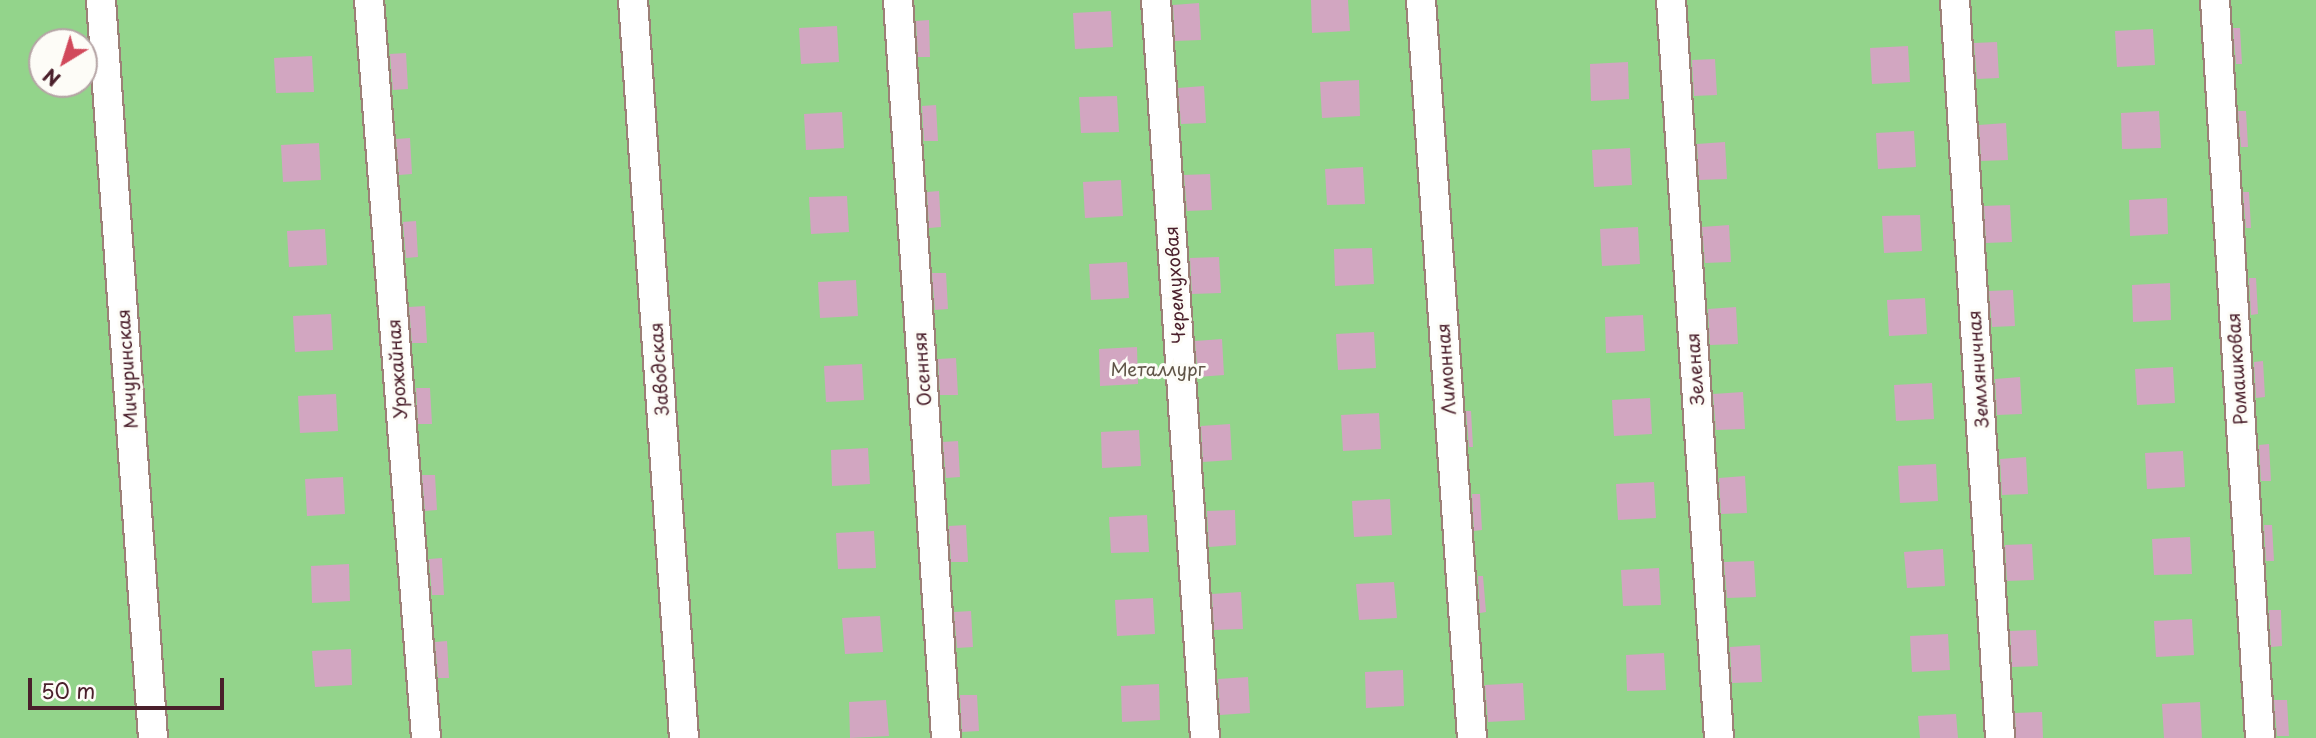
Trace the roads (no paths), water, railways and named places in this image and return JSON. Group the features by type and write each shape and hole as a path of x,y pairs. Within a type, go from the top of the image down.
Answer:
{"street":[{"name":"Мичуринская","path":"101,0 153,738"},
{"name":"Урожайная","path":"369,0 426,738"},
{"name":"Заводская","path":"633,0 684,738"},
{"name":"Осенняя","path":"898,0 946,738"},
{"name":"Черемуховая","path":"1156,0 1205,738"},
{"name":"Лимонная","path":"1420,0 1472,738"},
{"name":"Зеленая","path":"1671,0 1719,738"},
{"name":"Земляничная","path":"1955,0 2000,738"},
{"name":"Ромашковая","path":"2215,0 2260,738"}],"park label":[{"name":"Металлург","path":"1158,369"}]}
